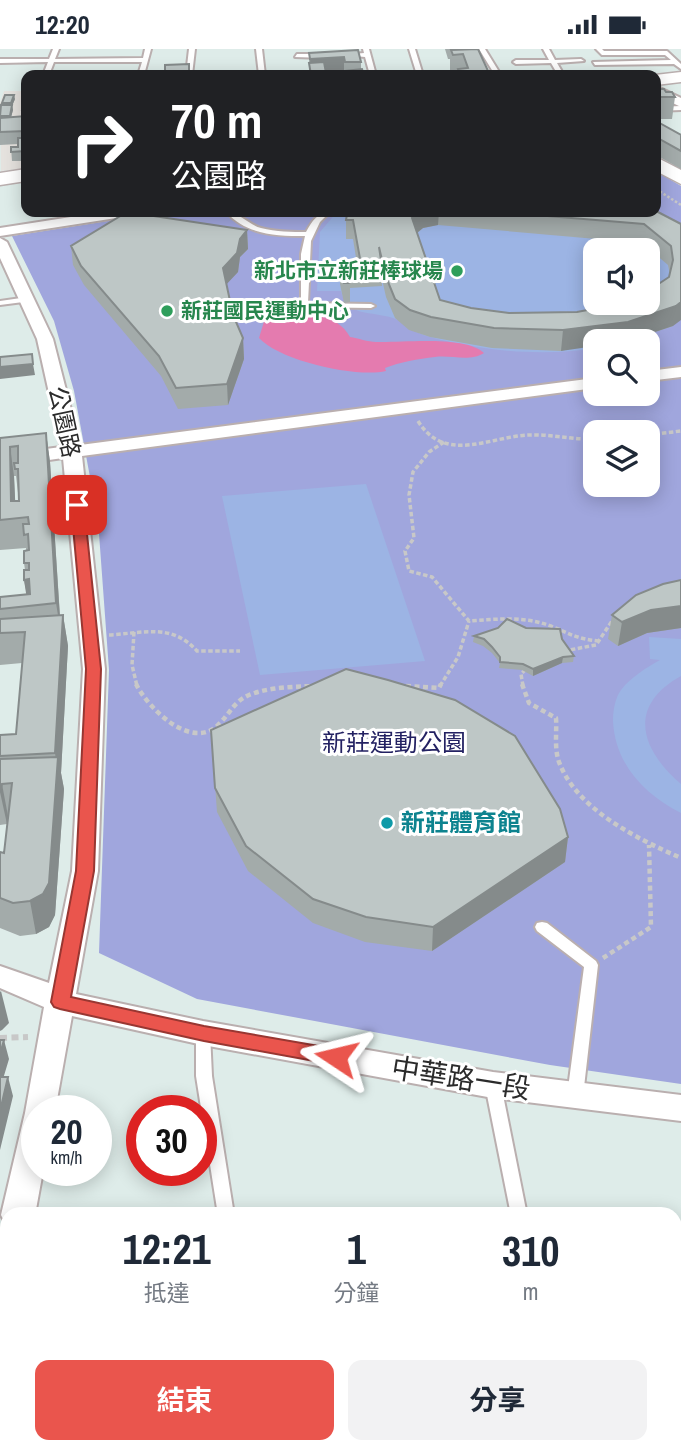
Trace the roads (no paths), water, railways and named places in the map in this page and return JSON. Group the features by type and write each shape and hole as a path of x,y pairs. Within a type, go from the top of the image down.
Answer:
{"main road":[{"path":"661,77 679,68"},
{"path":"0,179 21,176"}],"street":[{"path":"661,93 681,106"},
{"path":"0,232 65,217"},
{"name":"公園路","path":"0,241 45,339 72,452 94,669 85,871 41,1095"},
{"path":"660,375 681,372"},
{"path":"0,461 583,385"},
{"name":"中華路一段","path":"0,977 31,987 60,1002 204,1033 493,1085 681,1108"},
{"path":"13,1207 21,1179"}],"lane":[{"path":"48,70 56,49"},
{"path":"142,70 148,49"},
{"path":"190,70 192,49"},
{"path":"259,49 261,70"},
{"path":"412,49 418,70"},
{"path":"482,49 495,70"},
{"path":"545,49 558,70"},
{"path":"599,49 603,53 667,53 679,68"},
{"path":"344,55 367,52 372,70"},
{"path":"319,53 323,69"},
{"path":"297,57 319,53 331,56"},
{"path":"0,61 145,60"},
{"path":"516,62 581,61"},
{"path":"595,63 679,68"},
{"path":"661,108 681,106"},
{"path":"234,217 265,233 308,234"},
{"path":"321,217 311,225 306,242 304,305 371,306"},
{"path":"0,303 28,299"},
{"path":"542,927 591,965 575,1096"},
{"path":"204,1033 204,1076 225,1207"},
{"path":"493,1085 517,1207"}],"place":[{"name":"新北市立新莊棒球場","path":"457,271"},
{"name":"新莊國民運動中心","path":"167,311"},
{"name":"新莊體育館","path":"387,823"}],"park label":[{"name":"新莊運動公園","path":"394,743"}]}
